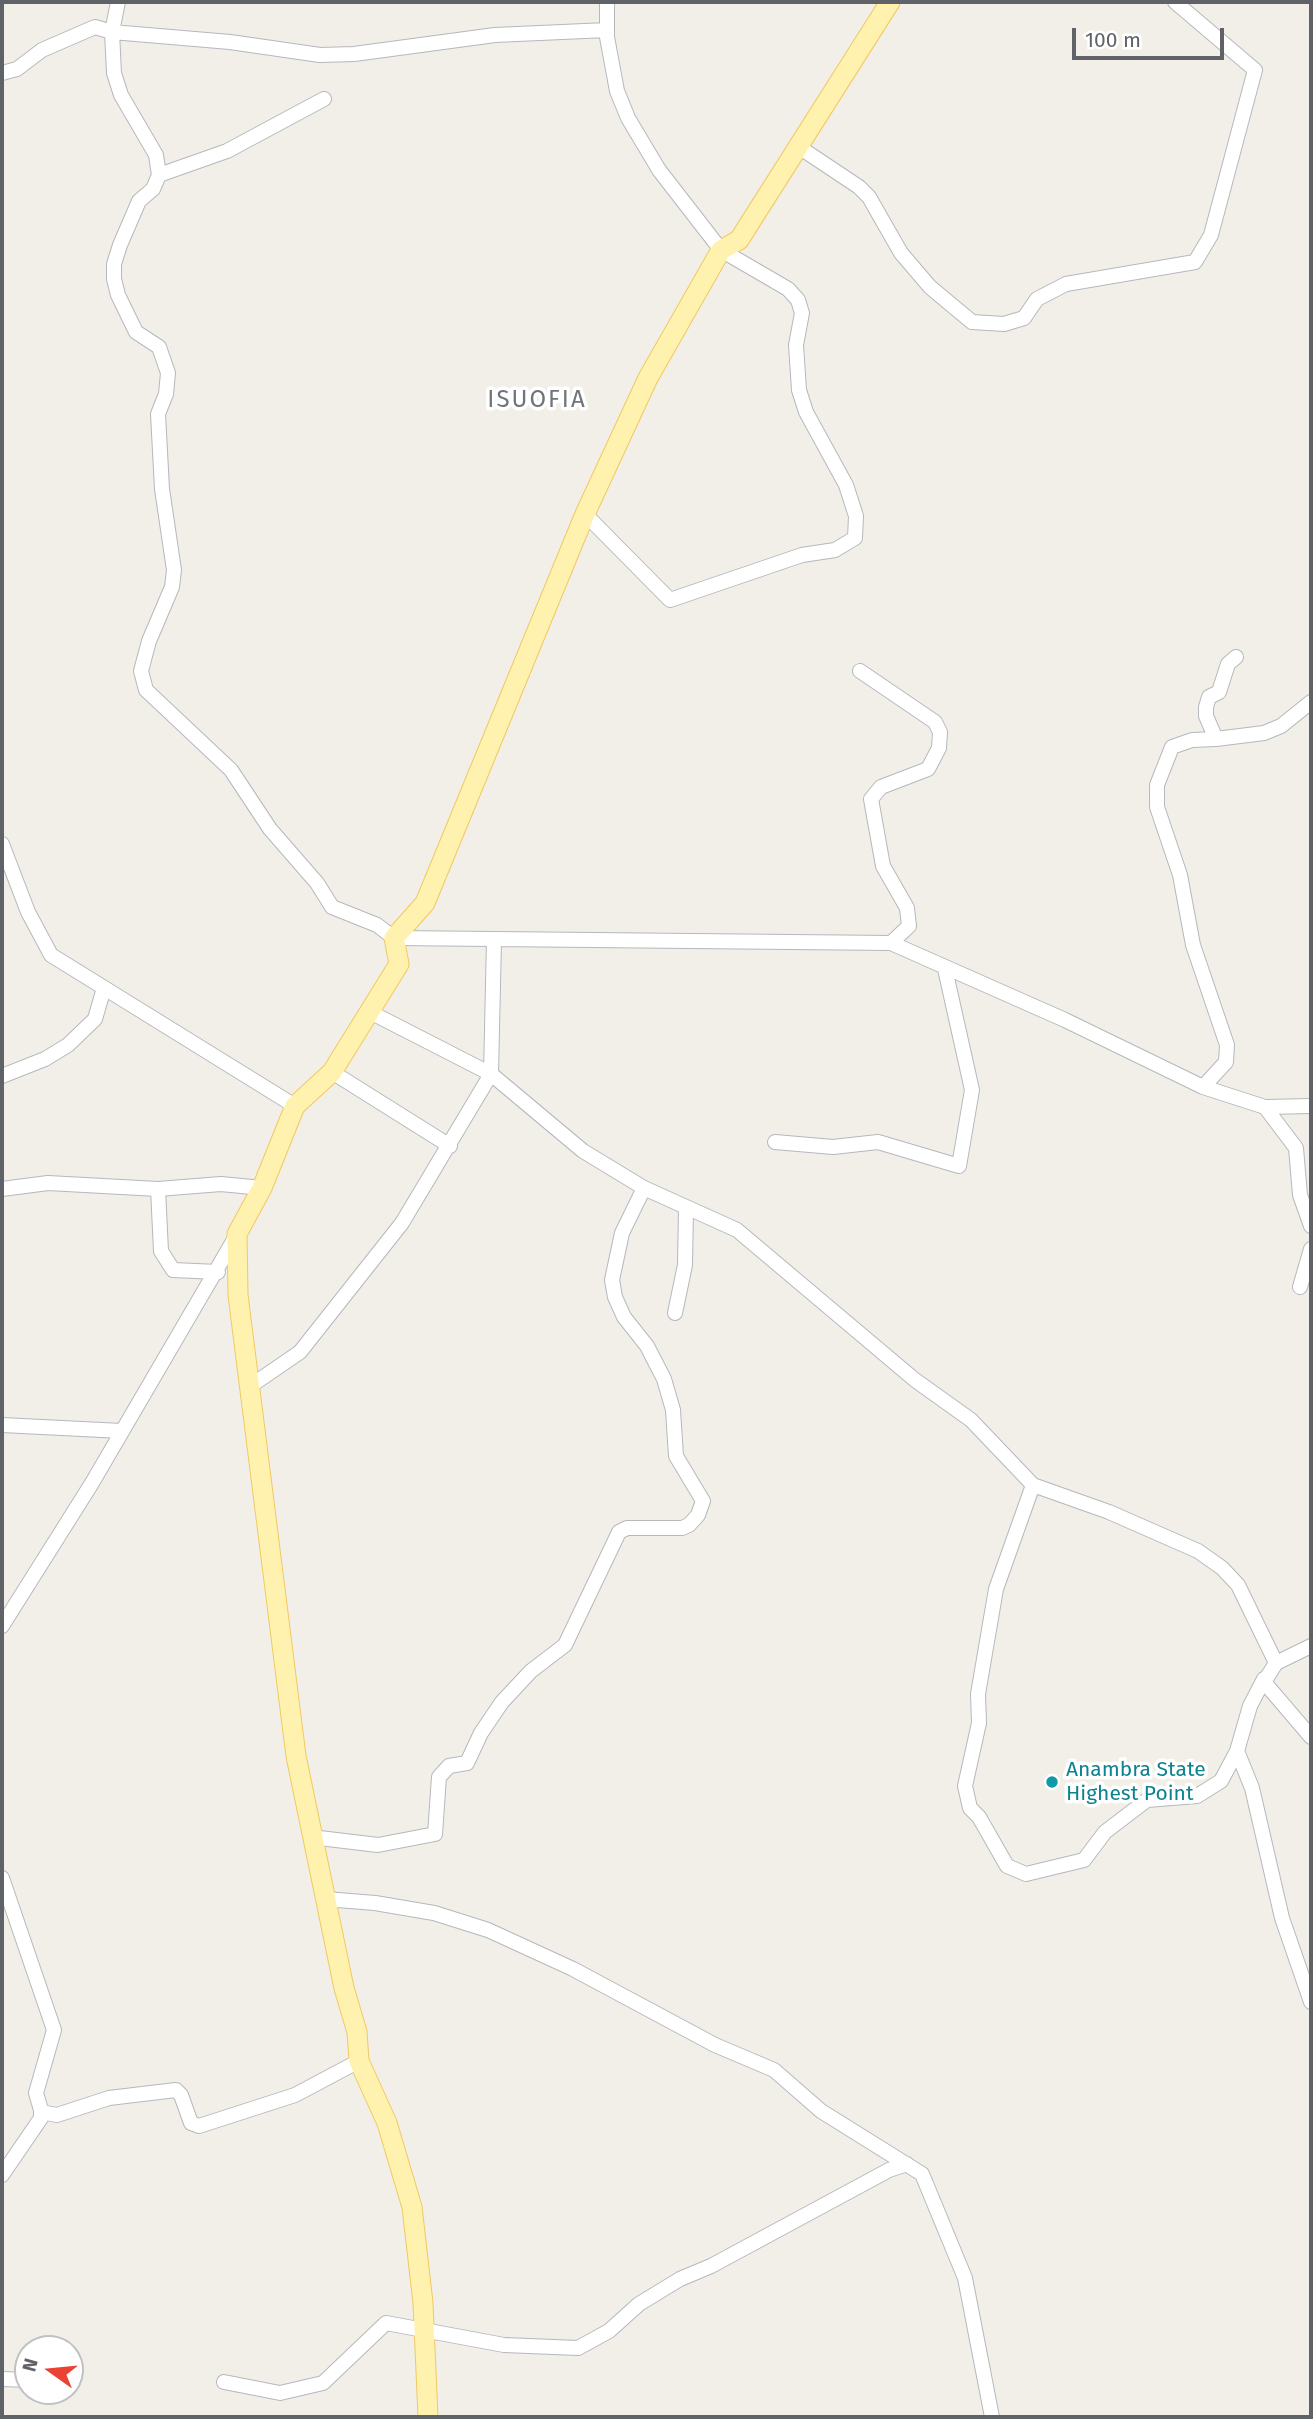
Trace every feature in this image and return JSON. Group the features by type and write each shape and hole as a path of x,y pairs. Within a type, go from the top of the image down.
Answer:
{"main road":[{"path":"428,2417 414,2219 403,2168 359,2061 357,2032 311,1837 294,1744 238,1294 237,1234 262,1188 295,1106 332,1072 399,964 394,938 425,903 586,514 648,378 721,250 739,240 891,2"}],"street":[{"path":"118,2 112,32 114,73 121,95 156,155 159,175 153,189 139,201 114,264 118,295 136,331 159,348 168,373 166,394 158,414 162,489 174,570 172,587 142,662 141,671 146,690 231,769 270,829 317,883 332,908 377,925 394,938 891,943 1065,1020 1203,1087 1265,1107 1311,1106"},
{"path":"586,514 670,600 802,555 835,550 855,538 856,516 846,485 806,412 799,390 796,345 802,313 797,300 788,289 721,250 659,170 628,118 617,91 607,30 607,2"},
{"path":"799,147 864,192 901,253 930,287 972,322 1004,324 1024,318 1037,299 1066,285 1195,262 1211,235 1255,70 1175,2"},
{"path":"2,73 17,68 42,50 75,33 95,27 112,32 230,42 320,55 354,54 495,35 607,30"},
{"path":"159,175 228,151 324,99"},
{"path":"1216,739 1206,716 1206,707 1209,697 1219,692 1228,664 1236,657"},
{"path":"860,671 935,722 940,732 939,748 928,769 881,787 871,799 883,866 907,908 909,926 891,943"},
{"path":"1203,1087 1226,1062 1227,1045 1193,944 1180,875 1157,807 1157,785 1172,747 1192,740 1264,733 1281,726 1311,702"},
{"path":"2,844 28,912 51,955 295,1106"},
{"path":"249,1387 300,1352 402,1223 491,1074 494,940"},
{"path":"775,1142 833,1147 878,1142 959,1166 972,1090 945,969"},
{"path":"2,1076 46,1059 68,1045 95,1019 104,988"},
{"path":"370,1012 491,1074 583,1151 644,1188 737,1230 915,1380 971,1420 1033,1485 1109,1511 1198,1551 1222,1567 1238,1585 1276,1663"},
{"path":"332,1072 450,1146"},
{"path":"1265,1107 1296,1148 1300,1195 1311,1226"},
{"path":"2,1189 48,1182 158,1189 220,1184 262,1188"},
{"path":"311,1837 378,1845 435,1834 439,1777 449,1766 467,1763 481,1732 502,1702 531,1671 565,1645 619,1532 627,1528 682,1528 698,1515 703,1501 676,1456 673,1410 664,1379 646,1346 624,1317 615,1297 612,1280 622,1233 644,1188"},
{"path":"158,1189 161,1251 173,1270 218,1272"},
{"path":"675,1313 685,1265 686,1209"},
{"path":"2,1626 121,1431 173,1339 218,1272 237,1234"},
{"path":"1300,1287 1311,1249"},
{"path":"2,1425 121,1431"},
{"path":"1033,1485 996,1589 978,1695 978,1723 965,1786 970,1808 979,1817 1007,1866 1027,1874 1084,1860 1105,1832 1147,1800 1197,1796 1222,1781 1237,1751 1250,1706 1264,1679 1311,1737"},
{"path":"1264,1682 1276,1663 1311,1646"},
{"path":"1237,1751 1252,1788 1282,1918 1311,2002"},
{"path":"2,1878 54,2030 36,2093 41,2118 2,2175"},
{"path":"325,1899 375,1903 434,1913 488,1930 573,1969 715,2045 774,2070 821,2111 922,2174 965,2278 992,2417"},
{"path":"41,2110 57,2115 109,2098 176,2090 181,2095 191,2123 199,2126 295,2095 359,2061"},
{"path":"224,2382 280,2393 323,2383 386,2323 504,2345 578,2348 609,2332 639,2304 680,2279 711,2266 889,2169 907,2164"}],"place":[{"name":"Anambra State Highest Point","path":"1052,1782"}],"district":[{"name":"ISUOFIA","path":"537,400"}]}
